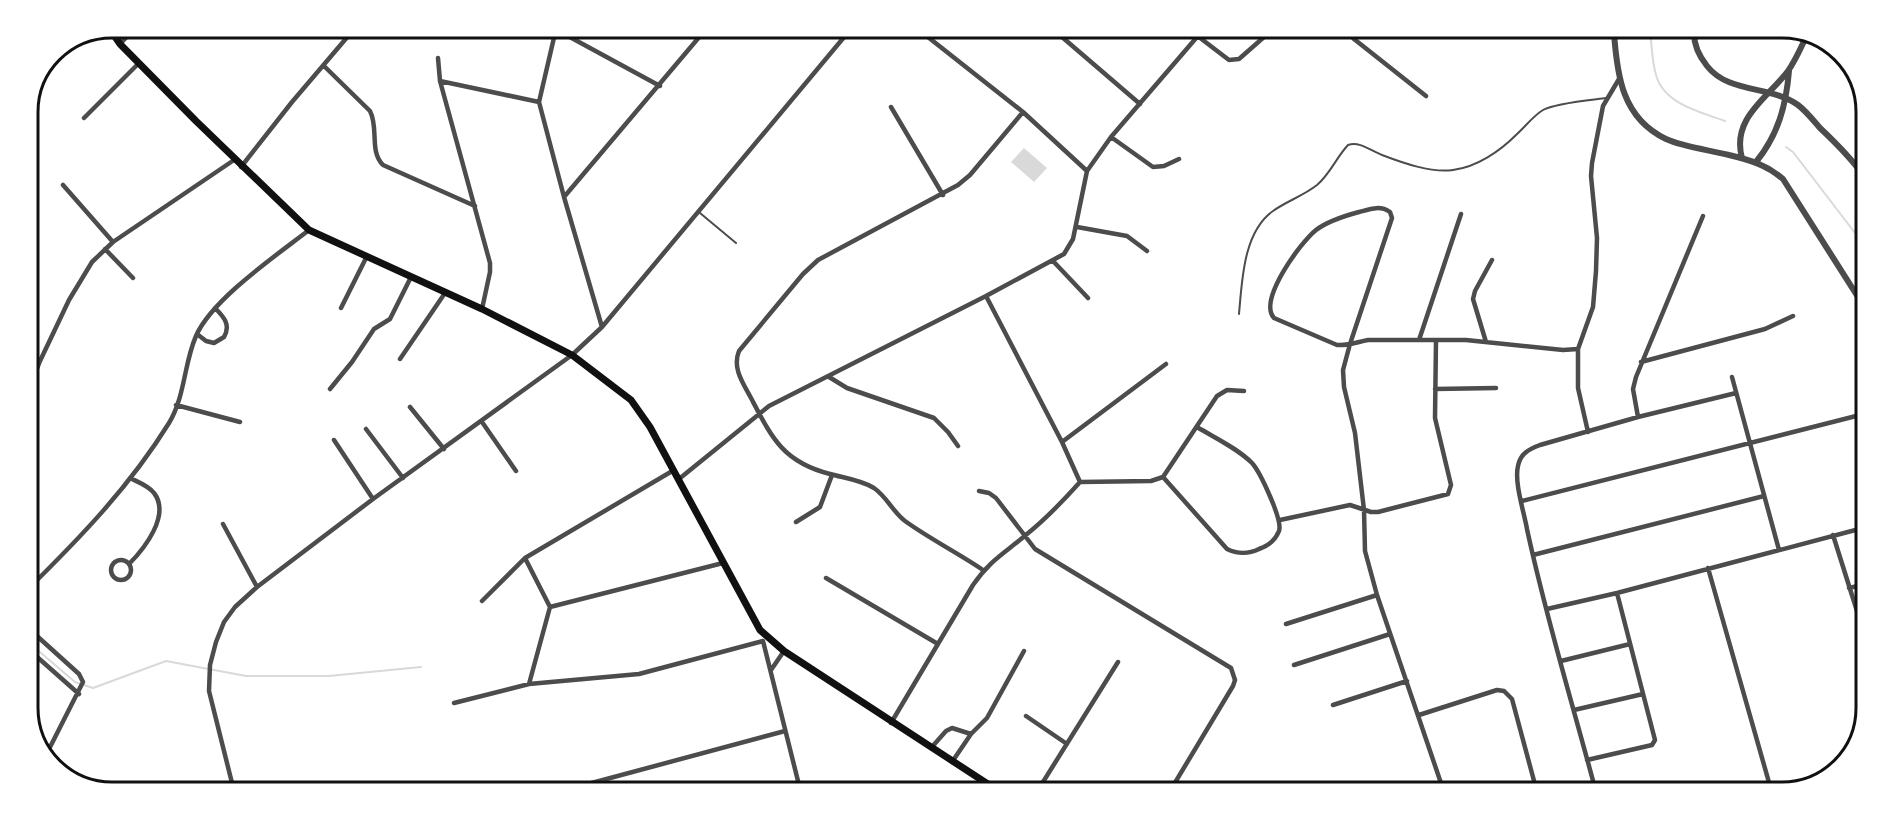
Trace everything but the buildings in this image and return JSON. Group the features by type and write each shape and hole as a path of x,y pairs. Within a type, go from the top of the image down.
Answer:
{"main road":[{"path":"115,37 241,167 309,230 482,309 572,355 631,400 650,427 760,630 784,651 984,782"}],"street":[{"path":"120,44 127,37"},
{"path":"241,167 292,102 348,37"},
{"path":"553,37 539,102 602,327"},
{"path":"570,37 660,86"},
{"path":"564,197 700,37"},
{"path":"232,782 209,691 210,665 216,642 224,622 235,607 257,587 373,499 572,355 602,327 843,37"},
{"path":"928,37 1023,112 1087,171"},
{"path":"1063,37 1140,104"},
{"path":"679,479 759,413 1064,254 1074,239 1087,171 1111,137 1197,37 1229,60 1239,59 1263,37"},
{"path":"1352,37 1426,96"},
{"path":"1614,37 1619,79 1624,96 1633,112 1647,127 1667,139 1742,158 1772,169 1784,179 1856,294"},
{"path":"1694,37 1696,49 1701,59 1720,79 1786,98 1799,106 1856,164"},
{"path":"1742,158 1740,147 1743,127 1753,109 1789,71 1804,41"},
{"path":"438,58 440,81 490,262 482,309"},
{"path":"84,118 139,63"},
{"path":"324,66 370,111 375,124 376,153 383,165 475,207"},
{"path":"1756,162 1771,142 1777,129 1786,98 1789,71"},
{"path":"1588,432 1578,388 1578,349 1593,307 1597,238 1593,153 1606,98 1619,79"},
{"path":"440,81 539,102"},
{"path":"891,107 943,195"},
{"path":"983,570 906,522 881,493 870,486 802,464 783,450 759,413 740,376 736,357 797,282 819,260 943,195 970,175 1023,112"},
{"path":"1111,137 1153,166 1164,166 1179,159"},
{"path":"38,366 69,300 92,262 113,242 234,160"},
{"path":"63,185 113,242"},
{"path":"1441,782 1377,595 1365,551 1364,510 1354,433 1344,387 1343,370 1350,344 1392,218 1387,210 1374,208 1333,221 1317,230 1303,242 1290,260 1270,301 1271,314 1280,322 1337,345 1350,344 1368,340 1419,339 1486,342 1554,350 1578,349"},
{"path":"1419,339 1461,214"},
{"path":"1638,417 1633,389 1641,362 1703,216"},
{"path":"1077,227 1127,236 1147,251"},
{"path":"38,579 107,508 171,421 197,334 215,308 255,272 309,230"},
{"path":"105,249 133,278"},
{"path":"341,308 367,256"},
{"path":"1486,342 1473,299 1492,260"},
{"path":"1053,261 1088,298"},
{"path":"330,389 374,329 390,319 411,277"},
{"path":"400,359 445,293"},
{"path":"986,296 1062,442 1080,482"},
{"path":"197,334 206,341 214,343 224,337 228,326 215,308"},
{"path":"1641,362 1765,329 1793,316"},
{"path":"1280,520 1350,505 1378,512 1445,496 1450,491 1451,485 1437,429 1436,340"},
{"path":"1062,442 1166,364"},
{"path":"829,376 847,387 934,418 958,446"},
{"path":"1732,377 1779,550"},
{"path":"1435,389 1496,388"},
{"path":"891,723 983,570 1057,509 1080,482 1151,481 1163,477 1220,393 1230,389 1244,391"},
{"path":"1593,782 1533,555 1521,501 1518,463 1526,452 1540,445 1638,417 1736,393"},
{"path":"176,405 240,422"},
{"path":"410,407 444,449"},
{"path":"1521,501 1856,416"},
{"path":"482,422 516,471"},
{"path":"1163,477 1223,544 1233,552 1254,551 1271,543 1279,531 1280,520 1260,475 1252,463 1197,427"},
{"path":"366,429 403,478"},
{"path":"334,440 373,499"},
{"path":"482,601 525,558 674,470"},
{"path":"796,522 820,507 832,475"},
{"path":"129,564 123,561 114,563 111,571 113,577 119,580 125,579 129,573 129,564 148,541 159,515 159,503 153,492 130,478"},
{"path":"979,490 996,498 1035,549 1226,665 1233,673 1233,686 1175,782"},
{"path":"1533,555 1764,496"},
{"path":"223,524 257,587"},
{"path":"1547,609 1617,593 1856,530"},
{"path":"1833,535 1856,609"},
{"path":"525,558 550,608 530,684"},
{"path":"550,608 723,563"},
{"path":"1708,568 1769,782"},
{"path":"826,578 938,644"},
{"path":"1849,588 1856,586"},
{"path":"1587,760 1654,743 1655,740 1617,593"},
{"path":"1286,624 1377,595"},
{"path":"760,630 798,782"},
{"path":"1294,665 1390,634"},
{"path":"38,637 79,674 84,682 50,748"},
{"path":"454,703 530,684 639,674 763,641"},
{"path":"1561,661 1630,644"},
{"path":"771,670 784,651"},
{"path":"952,762 971,734 987,718 1024,651"},
{"path":"38,660 79,694"},
{"path":"1043,782 1118,662"},
{"path":"1333,705 1407,681"},
{"path":"1419,715 1497,690 1509,694 1534,782"},
{"path":"1574,710 1643,694"},
{"path":"1026,716 1067,744"},
{"path":"931,748 946,731 952,728 971,734"},
{"path":"599,782 785,731"}],"lane":[{"path":"1239,314 1247,252 1264,220 1270,212 1316,186 1328,175 1348,145 1353,143 1361,145 1383,156 1422,167 1441,171 1455,170 1491,156 1504,147 1542,110 1606,98"},
{"path":"697,212 736,243"}],"shaded area":[{"path":"1024,148 1047,168 1034,182 1011,162"}],"waterway":[{"path":"1650,37 1656,75 1660,85 1667,93 1684,106 1725,121"},
{"path":"1786,147 1793,152 1856,234"},
{"path":"38,650 75,682 93,688 166,661 246,676 329,676 421,667"}]}
